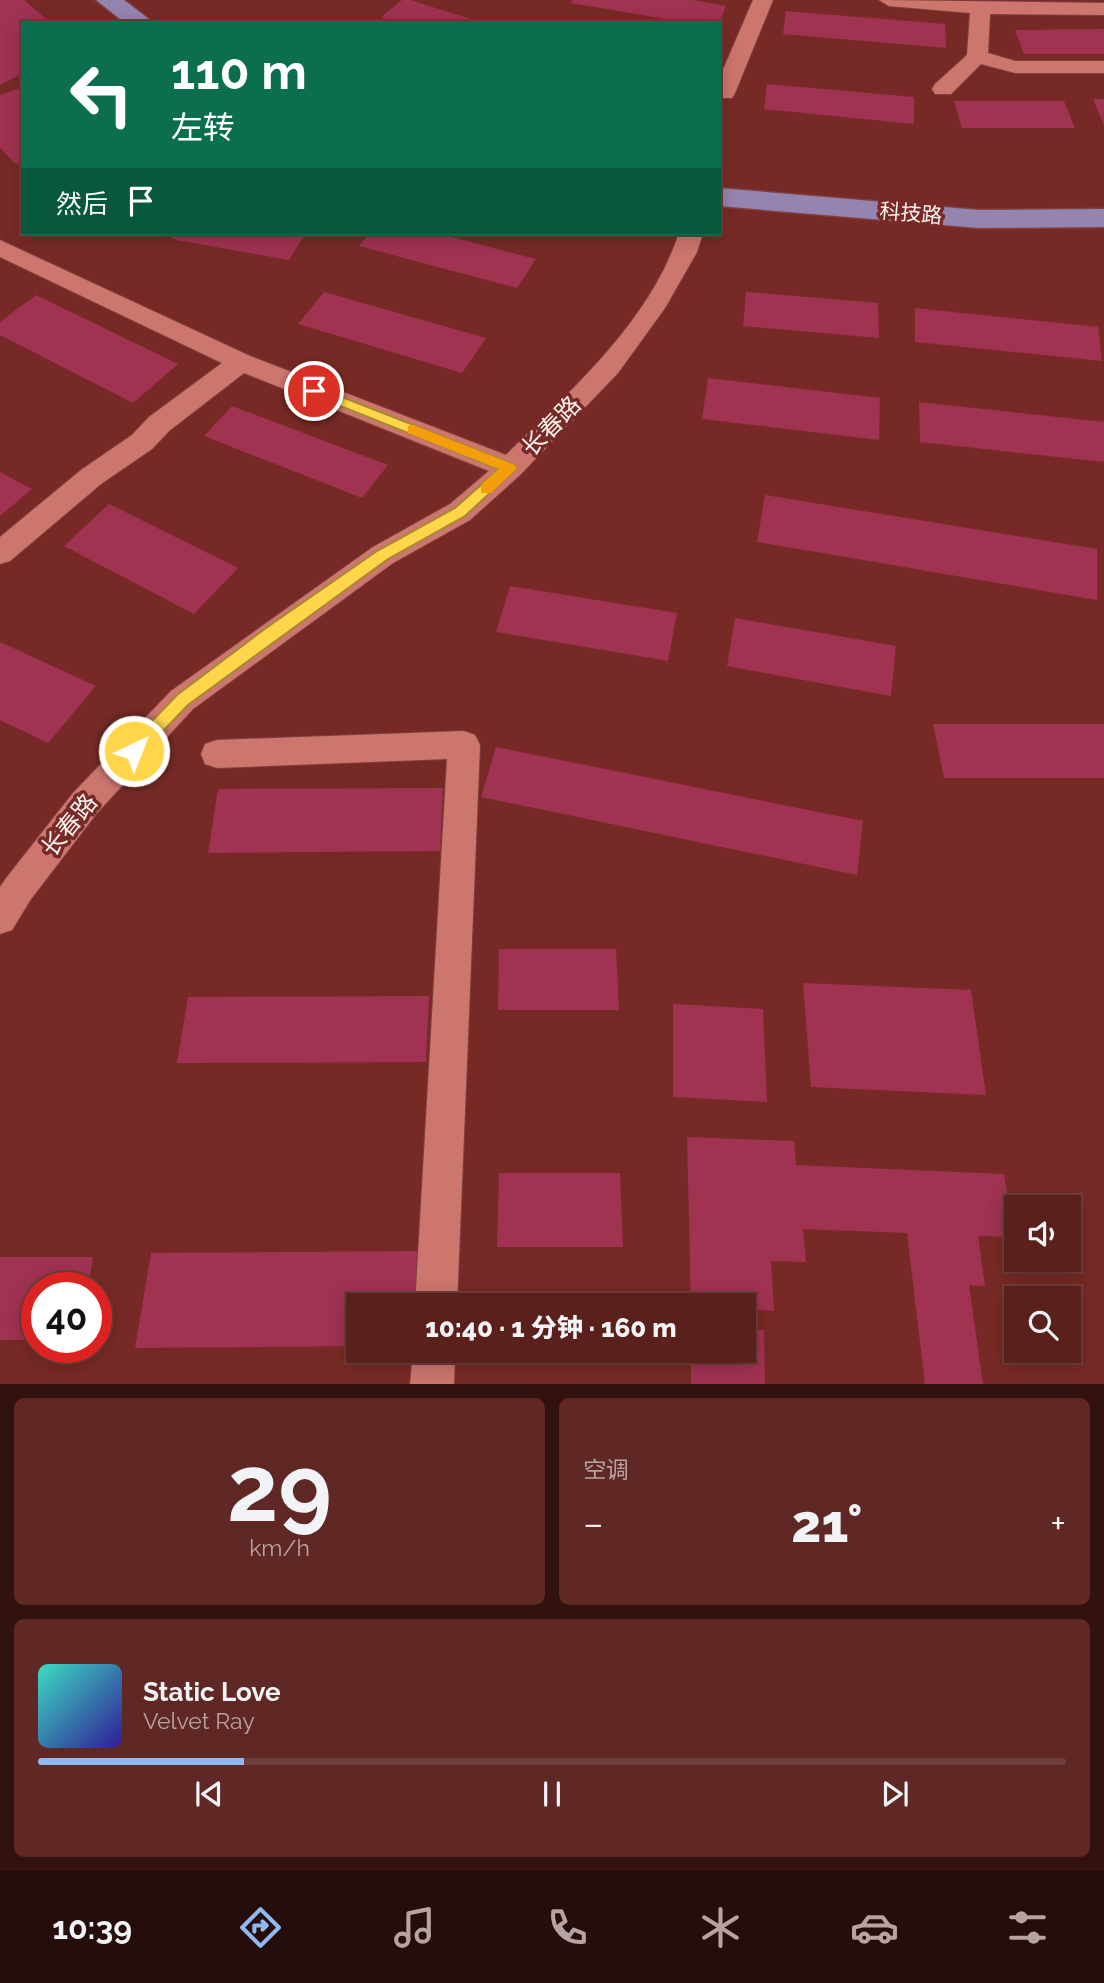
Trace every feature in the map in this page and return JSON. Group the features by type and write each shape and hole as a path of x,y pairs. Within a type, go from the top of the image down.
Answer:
{"main road":[{"path":"108,0 139,21"},
{"name":"科技路","path":"721,197 979,219 1104,218"}],"street":[{"path":"724,93 763,0"},
{"path":"889,0 1104,9"},
{"path":"943,89 977,57 982,4"},
{"path":"977,57 1015,67 1104,67"},
{"name":"长春路","path":"0,918 19,888 85,803 182,700 383,555 460,512 510,468 608,367 652,309 685,252 690,235"},
{"path":"0,248 241,362 510,468"},
{"path":"0,553 91,477 142,442 159,424 241,362"},
{"path":"216,754 464,745 437,1293"},
{"path":"432,1384 433,1363"}],"building":[{"path":"0,0 24,0 49,21 21,21 21,74 0,85"},
{"path":"402,0 410,0 478,21 393,21 381,17"},
{"path":"572,0 692,0 726,6 720,21 677,21 571,3"},
{"path":"786,11 945,24 946,48 783,34"},
{"path":"1104,29 1104,54 1024,54 1015,30"},
{"path":"767,84 914,97 914,124 764,109"},
{"path":"21,88 21,166 14,163 0,147 0,95"},
{"path":"1093,99 1104,99 1104,125"},
{"path":"954,101 1064,101 1075,128 962,128"},
{"path":"166,235 305,235 289,260 176,240"},
{"path":"368,235 444,235 536,259 517,288 359,246"},
{"path":"324,292 486,338 462,373 298,324"},
{"path":"746,292 878,303 879,338 743,326"},
{"path":"36,295 178,364 133,403 0,335 0,322"},
{"path":"915,308 1098,327 1102,361 915,342"},
{"path":"708,378 880,398 879,440 702,419"},
{"path":"919,402 1104,422 1104,462 920,442"},
{"path":"232,406 388,465 362,498 204,436"},
{"path":"0,472 32,489 0,516"},
{"path":"765,495 1097,549 1097,600 757,542"},
{"path":"109,504 238,568 194,614 64,546"},
{"path":"510,586 677,613 668,661 496,632"},
{"path":"735,618 896,646 891,696 727,666"},
{"path":"0,642 96,686 48,743 0,720"},
{"path":"933,724 1104,724 1104,778 944,778"},
{"path":"496,747 863,821 857,875 481,797"},
{"path":"443,788 440,851 208,853 218,789"},
{"path":"499,949 616,949 619,1010 498,1010"},
{"path":"803,983 971,990 986,1095 811,1087"},
{"path":"429,996 426,1062 177,1063 188,997"},
{"path":"673,1004 763,1009 767,1102 673,1097"},
{"path":"687,1137 794,1141 796,1165 1004,1174 1007,1195 1004,1195 1004,1237 978,1236 985,1286 969,1285 983,1384 925,1384 907,1233 803,1229 806,1262 771,1261 774,1311 756,1310 756,1293 691,1293"},
{"path":"499,1173 620,1173 623,1247 497,1247"},
{"path":"423,1251 421,1293 346,1293 346,1346 135,1348 151,1253"},
{"path":"0,1257 93,1257 91,1272 21,1272 21,1340 0,1340"},
{"path":"756,1330 764,1330 765,1384 691,1384 691,1363 756,1363"}],"slow traffic":[{"path":"413,430 510,468 486,489"}],"route":[{"path":"134,751 182,700 271,633 383,555 460,512 510,468 314,391"}]}
